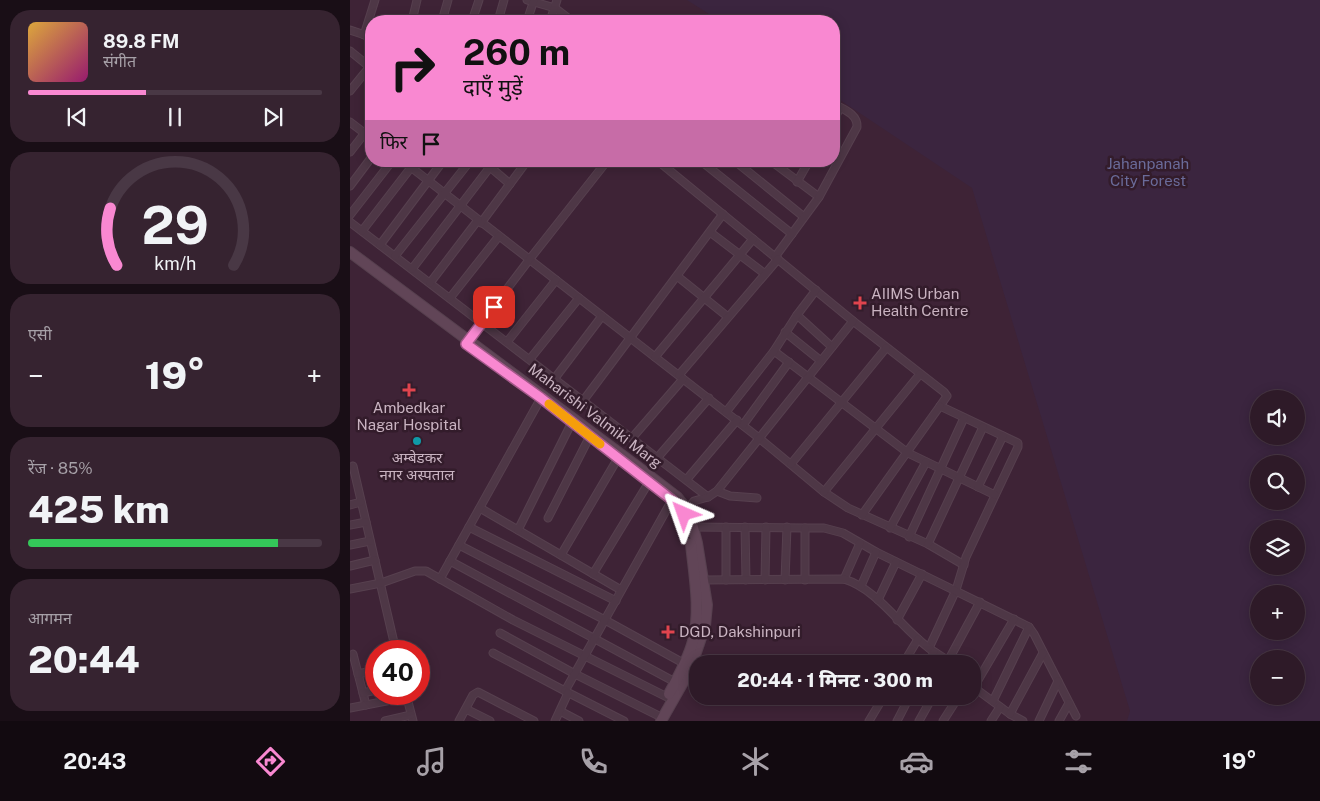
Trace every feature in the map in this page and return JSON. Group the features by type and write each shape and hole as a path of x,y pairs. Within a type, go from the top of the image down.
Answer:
{"street":[{"path":"373,15 376,0"},
{"path":"413,15 417,0"},
{"path":"444,15 448,0"},
{"path":"474,15 479,0"},
{"path":"500,15 504,0"},
{"path":"552,15 557,0"},
{"path":"528,15 531,1 555,8 564,15"},
{"path":"350,30 365,35"},
{"path":"350,62 353,53 365,62"},
{"path":"350,91 365,74"},
{"path":"840,108 854,116 857,123 857,127 840,158"},
{"path":"350,122 365,133 350,152"},
{"path":"350,186 365,166"},
{"path":"350,215 387,167"},
{"path":"362,231 412,167"},
{"path":"416,167 428,181 444,194 740,422 824,492 862,515 928,544 964,565"},
{"path":"380,245 438,167"},
{"path":"395,256 465,167"},
{"path":"412,269 490,167 510,184"},
{"path":"430,283 523,167"},
{"path":"468,342 529,260 602,167"},
{"path":"665,167 886,348 946,394 946,399 862,515"},
{"path":"708,167 792,234"},
{"path":"742,167 804,217"},
{"path":"784,167 798,182 819,197"},
{"path":"798,182 806,167"},
{"path":"632,438 728,317 765,274 819,197 835,167"},
{"path":"583,401 723,214"},
{"path":"350,222 708,497"},
{"path":"710,232 765,274"},
{"path":"450,298 498,236"},
{"path":"655,357 753,239"},
{"name":"Maharishi Valmiki Marg","path":"350,252 572,422 685,512 690,529 696,621 693,640 685,664 657,719"},
{"name":"Maharishi Valmiki Marg","path":"350,260 468,342 677,497 693,527 707,605 705,626 690,670 657,719"},
{"path":"677,276 728,317"},
{"path":"507,342 556,280"},
{"path":"726,412 774,351 796,315 816,290"},
{"path":"530,359 579,298"},
{"path":"796,315 832,347"},
{"path":"554,378 602,316"},
{"path":"685,512 694,501 708,497 717,491 853,321"},
{"path":"786,332 821,361"},
{"path":"790,464 886,348"},
{"path":"774,351 908,453 995,495"},
{"path":"687,479 740,422 789,362"},
{"path":"824,492 920,374"},
{"path":"440,579 541,398"},
{"path":"658,457 708,398"},
{"path":"931,655 964,565 1018,445 1018,443 1004,436 940,406"},
{"path":"909,536 964,418"},
{"path":"518,530 572,422"},
{"path":"928,544 983,427"},
{"path":"548,518 590,436"},
{"path":"978,487 1004,436"},
{"path":"561,555 618,458"},
{"path":"890,528 926,462"},
{"path":"353,466 354,488 362,502 394,640"},
{"path":"593,574 649,482"},
{"path":"717,491 730,496 757,498"},
{"path":"555,721 575,674 672,500"},
{"path":"350,505 362,502"},
{"path":"480,508 621,590"},
{"path":"350,525 366,522"},
{"path":"469,526 616,600"},
{"path":"693,527 787,527 837,531 1029,627 1076,716"},
{"path":"726,527 726,580"},
{"path":"745,527 746,580"},
{"path":"765,580 766,527"},
{"path":"785,580 787,527"},
{"path":"805,528 805,580"},
{"path":"350,545 370,540"},
{"path":"844,579 860,543"},
{"path":"459,545 605,620 685,664"},
{"path":"861,586 876,552"},
{"path":"350,566 376,560"},
{"path":"450,561 675,682"},
{"path":"878,600 896,562"},
{"path":"350,589 382,583 420,570 426,571 512,620 667,697"},
{"path":"897,620 922,574"},
{"path":"703,580 844,579 861,586 918,639 940,655"},
{"path":"954,655 980,602"},
{"path":"981,673 1014,619"},
{"path":"993,701 1029,627"},
{"path":"500,633 657,719"},
{"path":"908,655 918,639"},
{"path":"493,653 624,721"},
{"path":"1012,717 1043,653"},
{"path":"353,654 365,701"},
{"path":"358,674 365,672"},
{"path":"1039,721 1058,681"},
{"path":"459,721 473,695 478,692 534,721"},
{"path":"981,692 1012,717 1023,721"},
{"path":"1059,721 1069,703"},
{"path":"350,708 366,705"},
{"path":"385,721 412,718 409,705"},
{"path":"869,721 879,705"},
{"path":"897,721 905,705"},
{"path":"918,721 928,705"},
{"path":"943,721 953,705"},
{"path":"991,721 1000,707"},
{"path":"466,708 490,721"},
{"path":"560,711 579,721"}],"green space":[{"name":"Jahanpanah City Forest","path":"687,0 1320,0 1320,721 1127,721 1130,711 972,188 840,100 840,15 711,15"}],"slow traffic":[{"path":"549,404 600,444"}],"place":[{"name":"AIIMS Urban Health Centre","path":"860,303"},
{"name":"Ambedkar Nagar Hospital","path":"409,390"},
{"name":"अम्बेडकर नगर अस्पताल","path":"417,441"},
{"name":"DGD, Dakshinpuri","path":"668,632"}],"route":[{"path":"494,307 466,344 541,398 672,500 684,514"}]}
